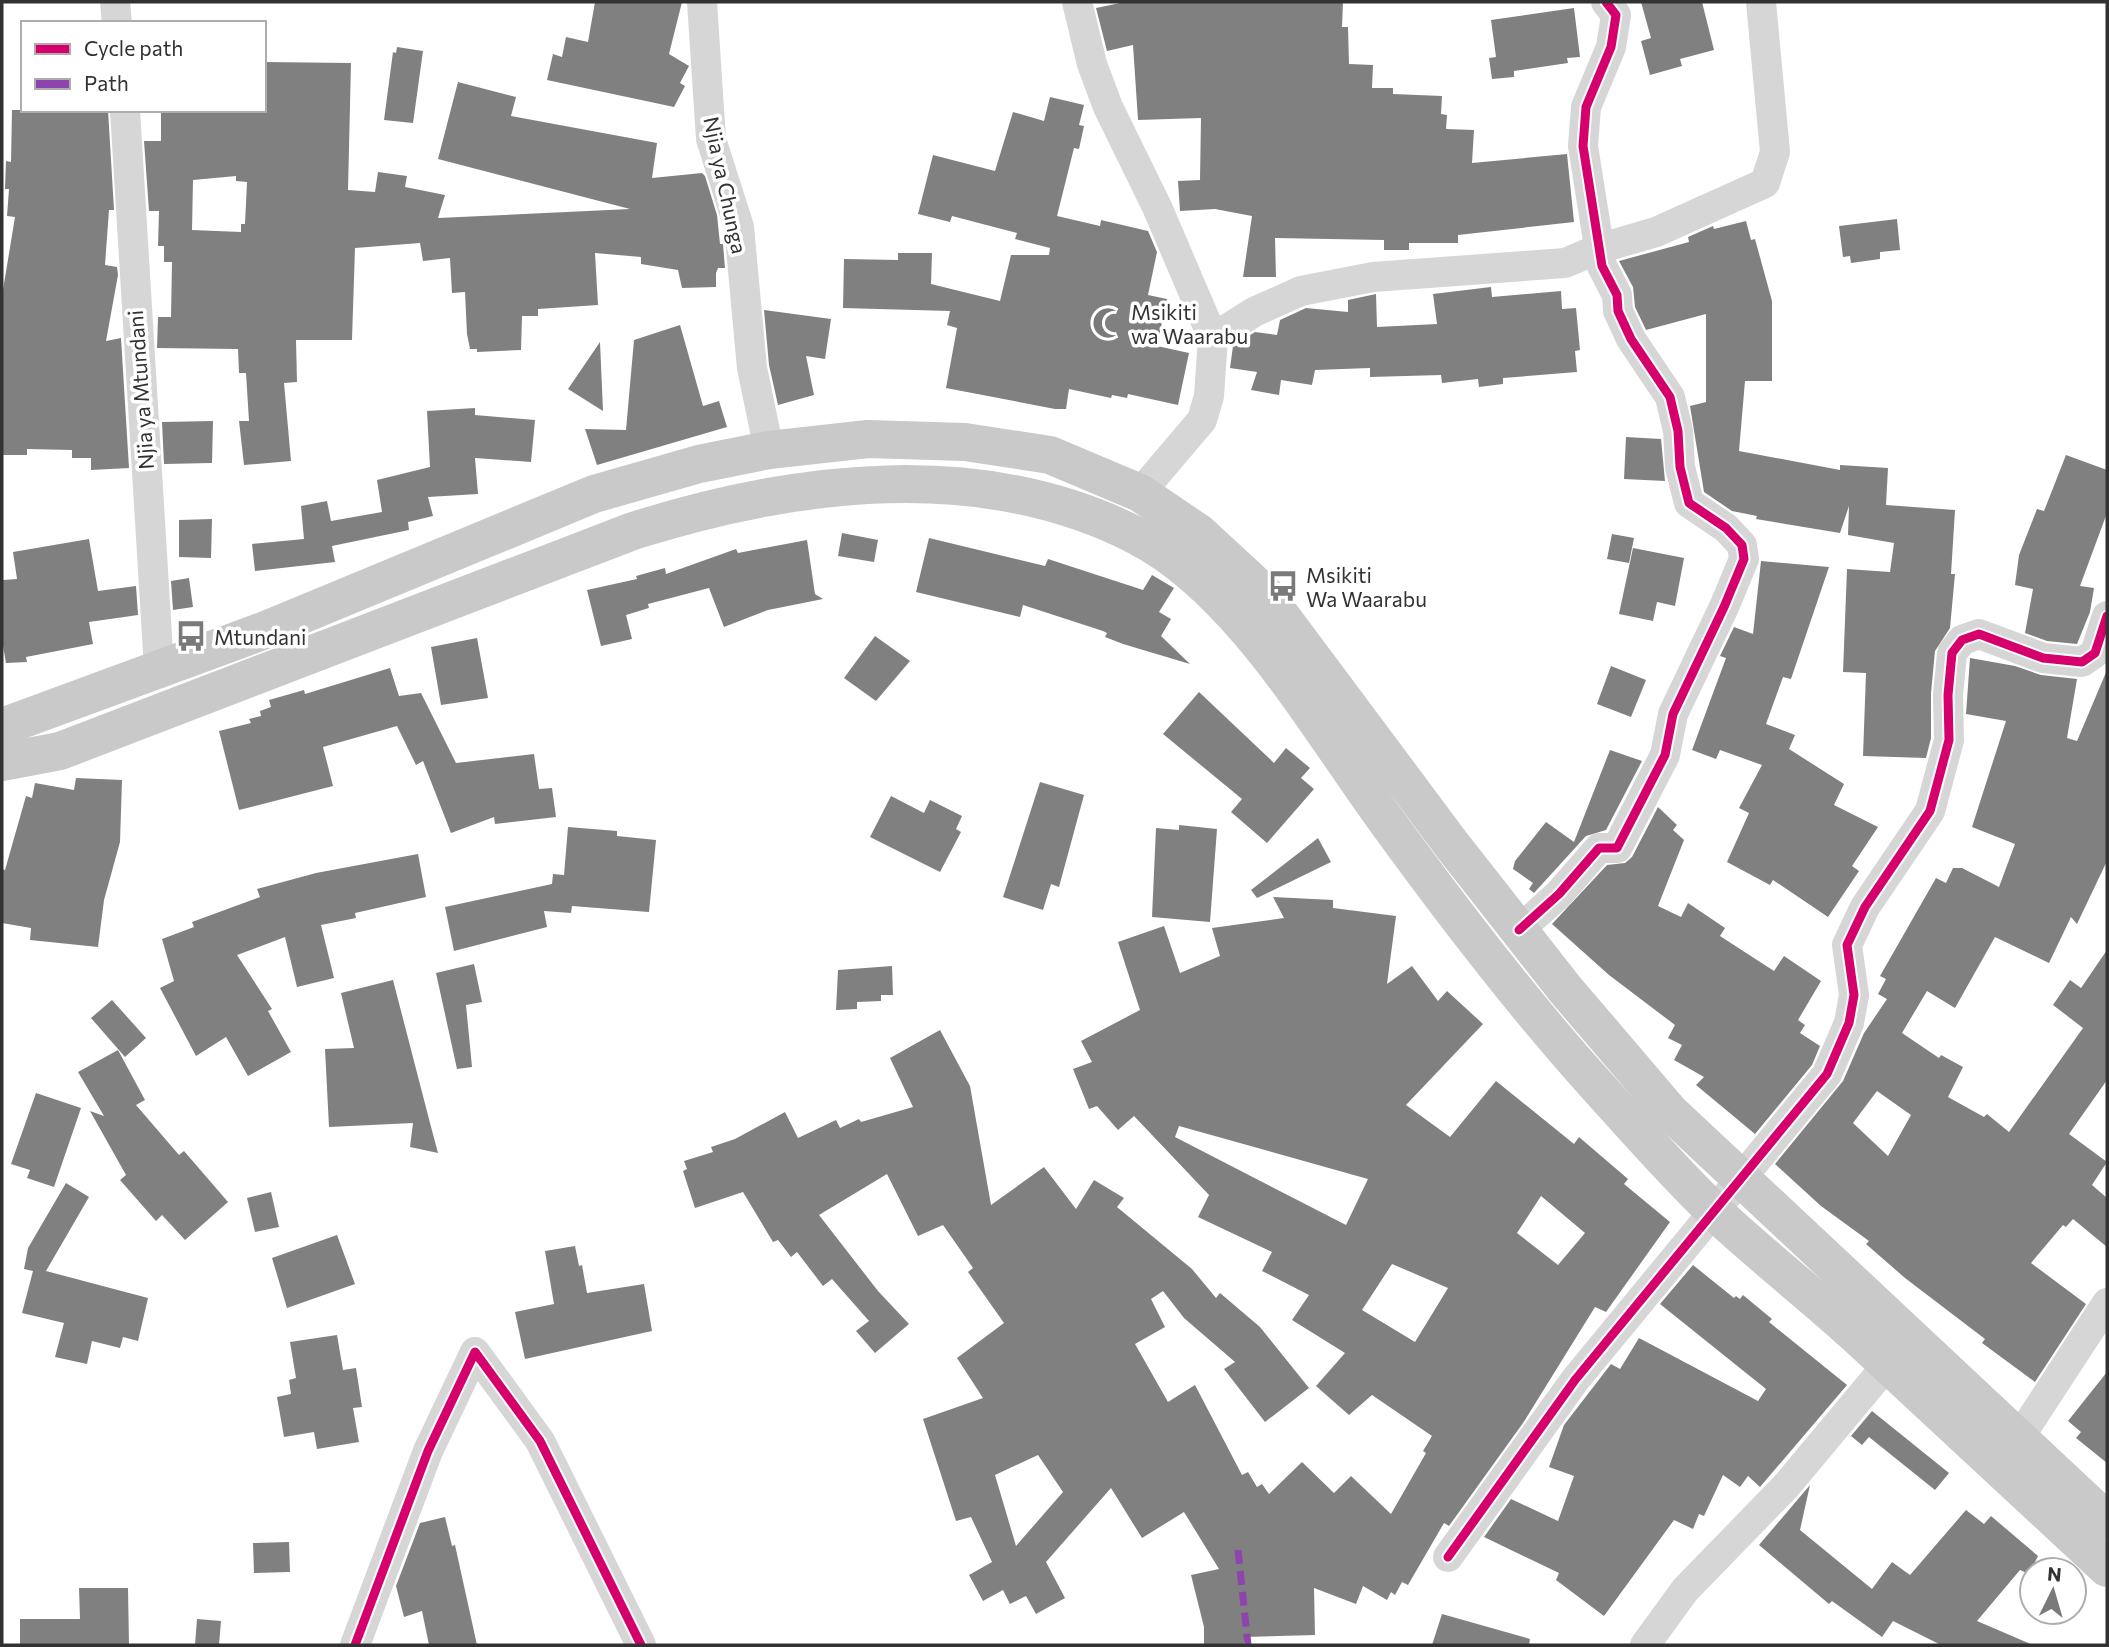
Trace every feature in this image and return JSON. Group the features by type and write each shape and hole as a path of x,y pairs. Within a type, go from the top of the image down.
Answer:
{"main road":[{"path":"2,727 263,631 594,494 699,464 769,450 868,439 965,442 1050,455 1140,493 1199,533 1264,593 1519,930 1671,1112 2107,1521"},
{"path":"2,762 60,751 620,536 705,508 785,494 862,486 940,484 1000,491 1052,503 1134,534 1181,562 1232,611 1388,824 1510,982 1595,1084 1715,1212 1887,1365 2107,1568"}],"street":[{"path":"115,2 117,21"},
{"name":"Njia ya Chunga","path":"702,2 711,139 739,228 752,368 769,450"},
{"path":"1077,2 1092,64 1108,107 1157,207 1213,338 1209,396 1202,420 1140,493"},
{"path":"1519,930 1559,894 1599,848 1617,848 1665,755 1672,713 1724,607 1744,559 1742,545 1726,528 1689,503 1680,467 1678,431 1670,397 1631,339 1618,311 1617,295 1602,265 1598,249 1583,146 1586,107 1611,47 1616,15 1606,2"},
{"path":"1213,338 1254,312 1301,291 1373,277 1565,263 1598,249 1656,232 1765,183 1776,152 1761,2"},
{"name":"Njia ya Mtundani","path":"125,112 159,669"},
{"path":"1448,1558 1575,1380 1827,1074 1849,1023 1854,995 1847,945 1866,907 1930,811 1949,740 1948,695 1952,653 1962,640 1979,634 2043,658 2082,662 2095,653 2107,616"},
{"path":"2019,1438 2107,1303"},
{"path":"355,1645 428,1451 475,1352 540,1441 641,1645"},
{"path":"1645,1645 1685,1590 1787,1485 1887,1365"}],"building":[{"path":"595,2 682,2 669,54 689,66 680,83 685,86 674,107 547,80 553,54 562,57 566,37 588,42"},
{"path":"1125,2 1343,2 1342,27 1348,27 1349,64 1373,65 1372,88 1393,88 1393,94 1442,96 1441,114 1447,115 1446,129 1474,130 1472,163 1567,154 1574,222 1458,235 1458,243 1409,243 1409,250 1384,250 1384,240 1275,238 1276,277 1243,277 1252,216 1215,209 1180,211 1178,181 1200,180 1201,118 1138,120 1133,45 1107,51 1096,8"},
{"path":"1641,2 1702,2 1714,50 1680,59 1682,66 1650,75 1641,41 1651,38"},
{"path":"1574,8 1580,57 1567,58 1568,63 1514,71 1514,77 1492,79 1489,58 1496,57 1491,20"},
{"path":"397,47 423,51 413,123 384,120 393,52 396,53"},
{"path":"266,62 351,63 348,190 375,192 378,172 407,176 405,187 445,195 438,218 630,209 438,159 458,82 516,97 511,116 657,143 652,178 702,173 717,215 725,268 718,268 716,287 682,288 678,270 641,264 641,257 595,253 598,305 538,309 538,316 522,316 521,350 477,352 477,349 470,349 467,334 465,292 452,293 450,258 423,261 420,243 355,248 352,340 296,340 297,382 284,383 291,461 244,465 239,421 249,421 246,373 239,373 238,349 157,348 158,317 171,317 172,262 164,262 164,246 158,246 159,211 149,211 144,141 161,141 161,112 266,112","holes":["236,176 236,181 247,182 245,224 241,224 241,232 192,230 193,180"]},
{"path":"1050,97 1084,105 1079,125 1084,126 1079,149 1074,148 1057,216 1100,226 1101,220 1148,231 1157,252 1148,295 1167,299 1157,346 1189,353 1178,405 1128,394 1127,398 1112,395 1111,398 1069,389 1066,409 1055,409 946,388 957,328 947,325 950,311 843,308 844,259 898,260 898,253 932,253 931,284 1000,301 1011,255 1049,255 1050,248 1015,239 1017,233 952,216 950,222 918,214 933,155 995,171 1013,112 1044,121"},
{"path":"12,110 108,112 114,210 109,210 105,265 117,267 118,275 106,341 121,338 129,468 91,470 91,458 72,458 72,450 27,449 27,455 2,455 2,296 15,217 7,216 9,189 5,189 6,161 11,162"},
{"path":"1897,219 1900,250 1880,252 1880,259 1851,263 1850,256 1843,257 1839,226"},
{"path":"1746,221 1751,240 1755,239 1772,301 1772,381 1745,381 1739,451 1840,470 1840,465 1888,468 1886,505 1955,510 1951,574 1955,574 1950,628 1935,651 1931,738 1926,758 1863,756 1866,673 1843,672 1847,569 1890,572 1894,543 1848,535 1849,506 1840,533 1756,519 1757,516 1732,511 1704,492 1690,406 1706,402 1706,314 1646,330 1635,307 1633,287 1619,261 1689,242 1688,237 1713,226 1714,229"},
{"path":"1491,287 1492,297 1561,291 1562,309 1576,308 1580,350 1575,351 1577,372 1503,378 1503,384 1479,387 1478,379 1442,383 1441,375 1370,377 1370,368 1315,370 1312,385 1281,380 1279,395 1251,390 1257,372 1230,368 1233,346 1255,332 1277,335 1280,320 1306,308 1348,312 1348,300 1376,294 1377,327 1437,324 1433,294"},
{"path":"764,310 831,319 825,359 806,356 814,395 778,405 769,365"},
{"path":"680,325 703,406 719,401 727,427 597,465 585,429 626,430 634,340"},
{"path":"600,342 603,411 568,389"},
{"path":"475,408 475,415 535,420 531,462 475,458 478,494 428,497 433,516 408,522 409,530 332,546 335,562 255,571 252,544 304,539 301,506 327,501 331,521 382,512 377,480 430,467 427,411"},
{"path":"213,421 212,463 164,464 162,422"},
{"path":"1626,437 1661,439 1665,481 1624,479"},
{"path":"2066,455 2107,470 2107,513 2080,586 2094,588 2090,612 2077,644 2047,641 2025,633 2033,589 2015,585 2019,555 2037,509 2044,511"},
{"path":"212,519 211,558 179,557 179,520"},
{"path":"842,533 878,540 874,562 838,556"},
{"path":"1612,534 1634,538 1629,563 1607,559"},
{"path":"929,538 1045,566 1048,559 1143,590 1152,575 1174,588 1159,612 1171,619 1161,636 1190,664 1123,644 1105,637 1107,633 1103,631 1023,605 1020,617 916,592"},
{"path":"89,539 98,591 136,586 138,615 89,622 93,644 26,657 27,662 6,663 2,640 3,580 17,579 13,552"},
{"path":"807,540 815,594 823,599 768,610 724,627 709,588 648,604 649,608 626,615 632,639 601,646 587,590 637,579 636,576 665,568 666,574 736,549 738,553"},
{"path":"1633,548 1684,558 1675,606 1657,602 1653,621 1619,614"},
{"path":"1761,561 1829,567 1791,679 1783,677 1766,724 1795,735 1789,749 1844,784 1834,805 1878,827 1852,866 1859,871 1828,917 1773,880 1770,885 1727,862 1749,813 1739,808 1762,765 1720,750 1716,759 1692,750 1726,658 1720,656 1734,627 1753,634"},
{"path":"189,578 193,607 173,610 171,581"},
{"path":"875,636 910,661 876,701 844,678"},
{"path":"477,638 488,698 441,705 431,647"},
{"path":"1970,658 2015,666 2041,675 2077,679 2067,738 2077,741 2107,670 2107,861 2077,924 2071,917 2049,963 1995,937 1955,1008 1927,991 1902,1033 1939,1058 1941,1055 1963,1067 1948,1097 1984,1117 1987,1114 2009,1132 2083,1028 2053,1005 2070,980 2081,988 2107,950 2107,1080 2069,1134 2107,1162 2092,1185 2107,1198 2107,1247 2073,1219 2066,1227 2063,1225 2031,1263 2086,1304 2035,1382 1982,1343 1985,1339 1905,1278 1866,1244 1869,1241 1821,1206 1775,1164 1843,1081 1864,1033 1887,999 1878,994 1886,979 1880,976 1936,878 1946,883 1953,868 1962,868 1999,887 2015,844 1972,827 2006,721 1966,714","holes":["1877,1091 1911,1115 1888,1156 1853,1123"]},
{"path":"1611,666 1646,680 1631,717 1597,704"},
{"path":"390,668 399,696 421,693 456,763 534,754 539,789 552,788 556,817 495,824 494,817 451,833 423,761 416,765 397,726 323,747 333,786 239,810 219,731 251,723 249,719 261,716 260,711 271,707 269,700 304,690 305,694"},
{"path":"1199,692 1274,763 1286,748 1310,768 1301,778 1314,789 1267,843 1231,812 1242,799 1163,734"},
{"path":"1610,750 1642,761 1606,830 1586,836 1534,893 1529,889 1533,883 1513,869 1515,861 1546,822 1574,842"},
{"path":"76,778 122,780 120,842 104,900 98,947 30,940 31,928 2,923 2,869 5,870 26,796 32,798 35,783 74,790"},
{"path":"1040,782 1084,795 1059,887 1051,884 1043,910 1003,897"},
{"path":"891,796 924,813 930,800 962,816 956,829 961,832 940,872 870,837"},
{"path":"1658,807 1677,825 1673,830 1684,840 1658,906 1681,917 1688,903 1725,928 1720,936 1774,971 1784,956 1821,981 1798,1020 1805,1025 1800,1033 1820,1046 1812,1065 1755,1134 1696,1085 1704,1077 1674,1060 1682,1045 1668,1038 1675,1025 1609,975 1552,924 1607,865 1625,863 1632,857"},
{"path":"1179,825 1217,829 1210,922 1152,917 1156,828 1179,830"},
{"path":"568,827 617,831 617,836 656,840 649,912 572,906 571,913 544,911 547,927 454,951 445,907 552,884 553,874 564,875"},
{"path":"1318,838 1331,862 1257,898 1251,890"},
{"path":"418,854 426,897 355,913 356,918 321,925 334,978 297,987 285,937 237,955 272,1009 268,1011 291,1052 248,1076 226,1037 196,1056 160,988 174,981 162,939 194,927 192,922 260,897 257,889 316,873"},
{"path":"1273,897 1333,900 1333,908 1396,916 1387,984 1412,966 1438,1001 1447,991 1483,1024 1406,1105 1450,1137 1496,1081 1574,1144 1579,1137 1628,1179 1624,1184 1670,1222 1606,1312 1595,1307 1523,1423 1449,1526 1444,1523 1408,1585 1402,1582 1395,1595 1391,1592 1387,1600 1363,1586 1356,1604 1314,1588 1315,1635 1244,1637 1244,1645 1204,1645 1204,1627 1191,1575 1219,1569 1184,1512 1142,1538 1111,1488 1046,1562 1065,1598 1036,1614 1026,1596 1010,1604 1003,1590 983,1601 969,1575 992,1562 971,1517 956,1521 923,1419 983,1398 957,1358 1004,1323 968,1272 973,1268 943,1225 918,1236 887,1174 819,1215 878,1291 909,1324 875,1353 856,1331 869,1321 832,1279 823,1286 797,1252 791,1257 778,1240 773,1242 743,1192 695,1208 683,1171 687,1169 684,1161 713,1152 711,1147 735,1139 785,1112 798,1138 836,1120 840,1128 859,1119 861,1122 913,1107 890,1058 940,1030 970,1086 991,1205 1044,1167 1076,1209 1094,1180 1124,1198 1117,1207 1192,1269 1216,1298 1220,1293 1260,1327 1309,1388 1265,1422 1224,1369 1235,1362 1184,1318 1163,1291 1151,1299 1165,1327 1135,1344 1168,1402 1195,1385 1242,1475 1248,1472 1257,1487 1262,1484 1269,1494 1302,1462 1334,1493 1351,1476 1391,1514 1426,1453 1423,1451 1432,1436 1372,1395 1349,1415 1316,1386 1345,1353 1292,1320 1309,1295 1262,1271 1272,1252 1198,1217 1209,1195 1134,1116 1118,1130 1097,1106 1089,1109 1073,1069 1092,1062 1081,1041 1140,1010 1118,942 1164,926 1180,973 1220,956 1212,928 1284,918","holes":["1179,1126 1368,1179 1346,1225 1175,1137","1541,1196 1585,1233 1558,1265 1517,1233","1392,1264 1448,1288 1415,1342 1362,1310","1038,1455 1063,1492 1016,1546 995,1475"]},
{"path":"474,964 482,1002 466,1005 472,1067 457,1069 436,973"},
{"path":"892,966 893,995 881,995 881,1001 857,1002 857,1009 836,1010 838,970"},
{"path":"393,980 438,1153 410,1147 413,1123 329,1127 325,1049 354,1048 341,993"},
{"path":"112,1000 146,1038 125,1057 91,1018"},
{"path":"118,1050 145,1100 136,1105 179,1155 184,1151 228,1202 185,1240 162,1215 156,1221 120,1180 126,1175 90,1111 104,1116 78,1072"},
{"path":"36,1093 81,1108 54,1187 27,1178 30,1170 11,1164"},
{"path":"66,1183 89,1197 46,1271 148,1298 138,1341 123,1337 120,1348 92,1341 87,1364 55,1357 64,1323 22,1313 33,1271 24,1269 28,1248"},
{"path":"271,1192 279,1227 255,1232 247,1198"},
{"path":"337,1235 355,1284 287,1308 272,1258"},
{"path":"575,1246 587,1293 644,1284 652,1331 525,1359 515,1312 554,1304 545,1251"},
{"path":"1693,1265 1734,1298 1736,1296 1740,1299 1743,1295 1772,1319 1769,1322 1847,1385 1760,1487 1748,1476 1740,1487 1723,1475 1704,1516 1699,1514 1693,1529 1674,1520 1604,1616 1556,1580 1559,1573 1484,1537 1511,1499 1558,1521 1574,1476 1549,1467 1564,1425 1611,1364 1620,1369 1639,1338 1758,1401 1766,1389 1660,1304"},
{"path":"337,1335 343,1370 356,1368 362,1407 353,1408 359,1442 317,1449 314,1432 284,1437 277,1397 291,1394 289,1380 296,1378 290,1342"},
{"path":"2107,1372 2107,1463 2076,1438 2081,1432 2068,1421"},
{"path":"1872,1411 1949,1473 1935,1490 1869,1437 1862,1445 1851,1436"},
{"path":"1810,1485 1800,1530 1872,1589 1892,1562 1910,1575 1966,1510 1984,1524 1991,1516 2038,1556 2018,1556 2018,1572 1977,1621 2033,1645 1941,1645 1893,1621 1882,1637 1832,1601 1829,1604 1759,1545"},
{"path":"445,1517 452,1546 455,1545 477,1645 429,1645 422,1611 404,1617 396,1586 420,1523"},
{"path":"289,1542 290,1572 254,1573 253,1543"},
{"path":"79,1588 128,1588 129,1645 20,1645 20,1619 80,1619"},
{"path":"1442,1614 1530,1639 1529,1645 1432,1645"},
{"path":"197,1619 221,1621 219,1645 195,1645"}],"marked path":[{"path":"1238,1550 1248,1645"}],"cycle path":[{"path":"1519,930 1559,894 1599,848 1617,848 1665,755 1673,714 1744,559 1742,545 1726,528 1689,503 1680,467 1678,431 1670,397 1631,339 1618,311 1617,295 1602,266 1583,146 1586,107 1611,47 1616,15 1606,2"},
{"path":"1448,1557 1575,1380 1827,1074 1849,1023 1854,995 1847,945 1865,907 1930,811 1949,740 1948,695 1952,653 1962,640 1979,634 2043,658 2082,662 2095,653 2107,616"},
{"path":"355,1645 428,1451 475,1352 540,1441 641,1645"}],"place":[{"name":"Msikiti wa Waarabu","path":"1108,323"},
{"name":"Msikiti Wa Waarabu","path":"1283,586"},
{"name":"Mtundani","path":"191,636"}]}
